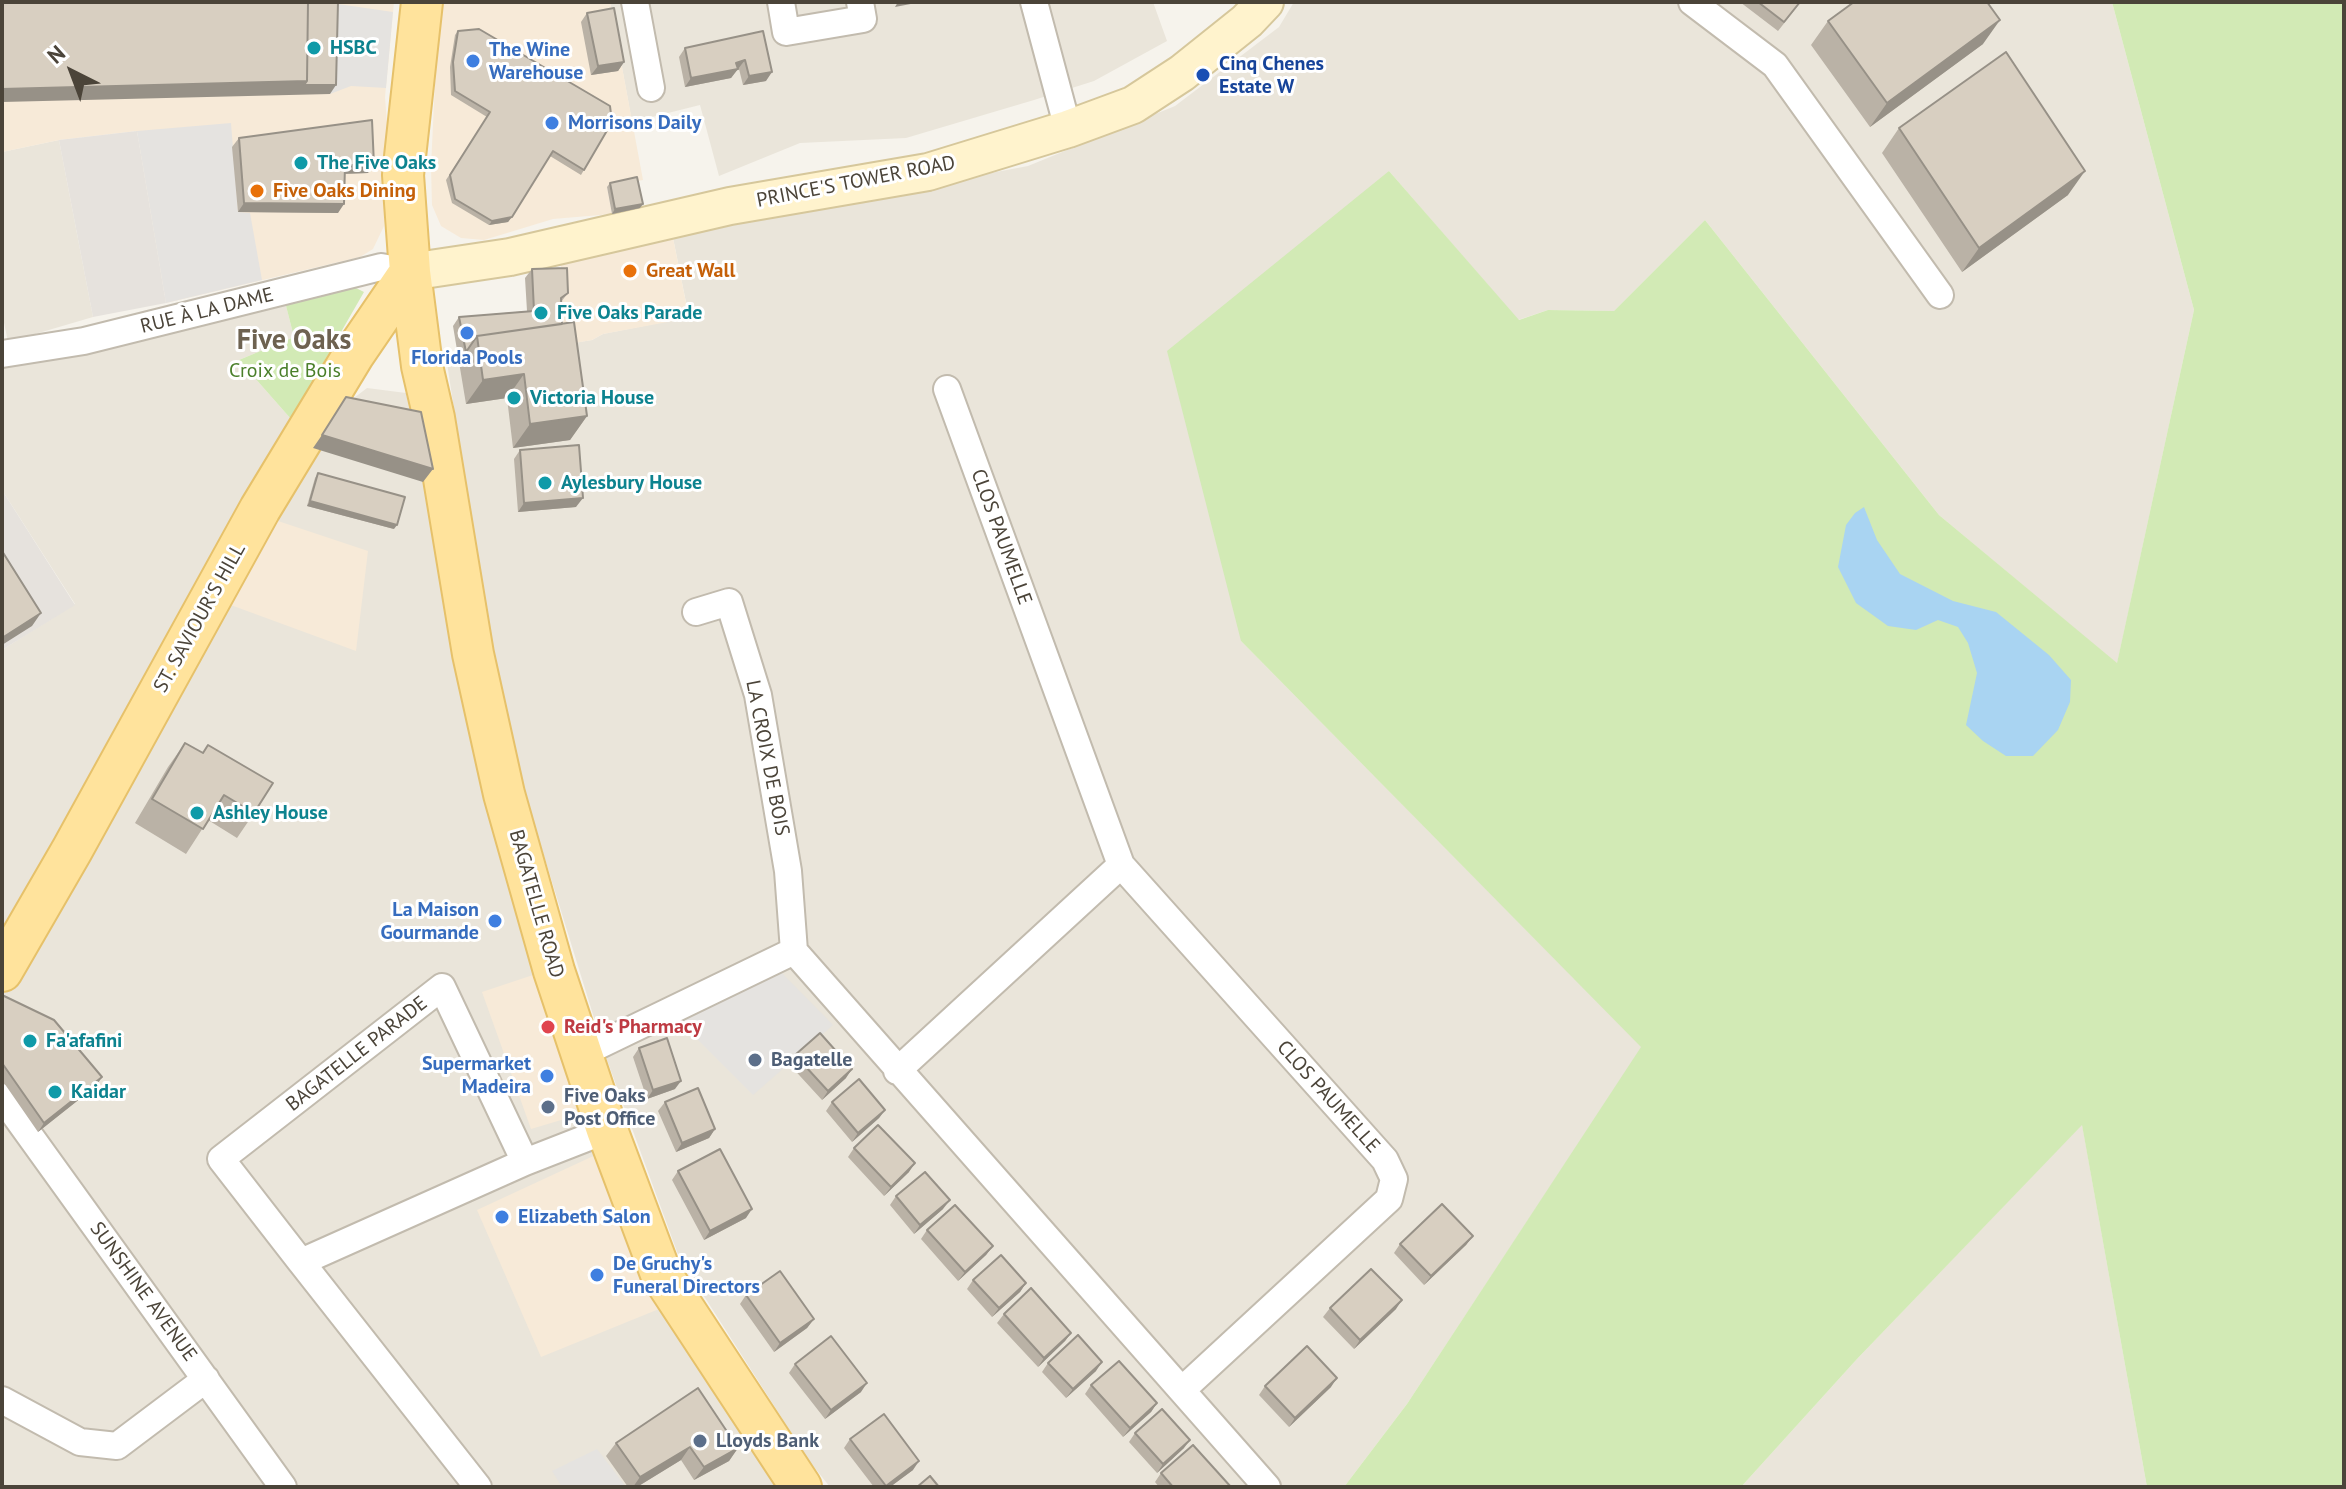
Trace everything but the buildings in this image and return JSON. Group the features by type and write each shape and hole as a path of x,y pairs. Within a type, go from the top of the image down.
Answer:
{"main road":[{"name":"BAGATELLE ROAD","path":"422,2 403,175 410,272 422,366 487,724 554,971 607,1130 661,1274 801,1487"},
{"name":"PRINCE'S TOWER ROAD","path":"410,272 510,257 730,206 928,172 1068,129 1133,105 1182,73 1247,21 1265,2"},
{"name":"ST. SAVIOUR'S HILL","path":"2,971 260,509 349,362 410,272"},
{"path":"349,362 366,347 379,341 402,346 422,366"}],"street":[{"path":"635,2 651,88"},
{"path":"781,2 786,32 863,19 860,2"},
{"path":"1034,2 1068,129"},
{"path":"1692,2 1775,65 1940,295"},
{"name":"RUE À LA DAME","path":"2,354 84,341 381,267 410,272"},
{"name":"CLOS PAUMELLE","path":"947,389 1121,865 1385,1160 1394,1179 1389,1199 1182,1390"},
{"name":"LA CROIX DE BOIS","path":"696,612 729,602 758,695 788,871 794,951"},
{"path":"897,1071 1121,865"},
{"path":"583,1053 794,951 1267,1487"},
{"name":"BAGATELLE PARADE","path":"478,1487 221,1159 442,987 525,1162"},
{"name":"SUNSHINE AVENUE","path":"2,1097 283,1487"},
{"path":"301,1262 525,1162 607,1130"},
{"path":"2,1400 80,1442 117,1446 206,1379"}],"shaded area":[{"path":"2,2 394,2 385,97 384,226 373,249 360,257 166,303 137,131 59,140 2,152"},
{"path":"442,2 610,2 643,180 607,187 612,214 553,219 484,240 461,238 441,226 432,205 431,167"},
{"path":"610,2 1153,2 1167,41 1094,81 1034,100 906,138 800,143 719,176 700,105 632,122"},
{"path":"1294,2 2112,2 2194,310 2117,664 1939,515 1705,220 1614,311 1548,310 1518,320 1389,171 1241,641 1642,1047 1407,1404 1344,1487 830,1487 810,1462 679,1257 607,1060 516,765 491,652 447,363 592,340 603,334 689,317 672,233 1028,166 1175,106 1279,27"},
{"path":"331,3 393,12 386,88 351,86 330,94"},
{"path":"231,123 238,212 250,213 262,280 166,303 137,131"},
{"path":"137,131 166,303 93,317 59,140"},
{"path":"59,140 93,317 8,342 2,313 2,152"},
{"path":"672,233 689,318 557,346 561,265"},
{"path":"284,298 294,337 239,360 291,419 2,940 2,650 75,604 2,490 2,362"},
{"path":"367,388 406,393 441,565 588,1112 659,1309 776,1487 2,1487 2,994 43,928 337,411"},
{"path":"2,490 75,605 2,650"},
{"path":"275,520 368,551 356,651 228,604"},
{"name":"Bagatelle","path":"779,970 833,1025 753,1095 679,1021"},
{"path":"542,972 588,1112 531,1129 482,992"},
{"path":"2082,1124 2147,1487 1741,1487 1857,1359"},
{"path":"602,1152 659,1309 541,1357 477,1210"},
{"path":"597,1449 626,1487 562,1487 552,1471"}],"green space":[{"path":"2112,2 2344,2 2344,1487 2147,1487 2082,1125 1857,1359 1741,1487 1344,1487 1407,1404 1641,1047 1241,641 1167,351 1389,171 1519,320 1548,310 1614,311 1705,220 1939,515 2117,663 2194,310"},
{"name":"Croix de Bois","path":"346,283 364,292 291,419 239,360 294,337 284,298"}],"water":[{"path":"1864,507 1877,540 1900,574 1953,601 1996,612 2049,655 2071,680 2070,702 2058,730 2033,756 2006,756 1966,725 1977,673 1968,643 1958,627 1938,620 1916,630 1888,626 1856,603 1838,567 1846,525"}],"place":[{"name":"HSBC","path":"314,48"},
{"name":"The Wine Warehouse","path":"473,61"},
{"name":"Cinq Chenes Estate W","path":"1203,75"},
{"name":"Morrisons Daily","path":"552,123"},
{"name":"The Five Oaks","path":"301,163"},
{"name":"Five Oaks Dining","path":"257,191"},
{"name":"Great Wall","path":"630,271"},
{"name":"Five Oaks Parade","path":"541,313"},
{"name":"Florida Pools","path":"467,333"},
{"name":"Victoria House","path":"514,398"},
{"name":"Aylesbury House","path":"545,483"},
{"name":"Ashley House","path":"197,813"},
{"name":"La Maison Gourmande","path":"495,921"},
{"name":"Reid's Pharmacy","path":"548,1027"},
{"name":"Fa'afafini","path":"30,1041"},
{"name":"Bagatelle","path":"755,1060"},
{"name":"Supermarket Madeira","path":"547,1076"},
{"name":"Kaidar","path":"55,1092"},
{"name":"Five Oaks Post Office","path":"548,1107"},
{"name":"Elizabeth Salon","path":"502,1217"},
{"name":"De Gruchy's Funeral Directors","path":"597,1275"},
{"name":"Lloyds Bank","path":"700,1441"}],"district":[{"name":"Five Oaks","path":"294,341"}]}
